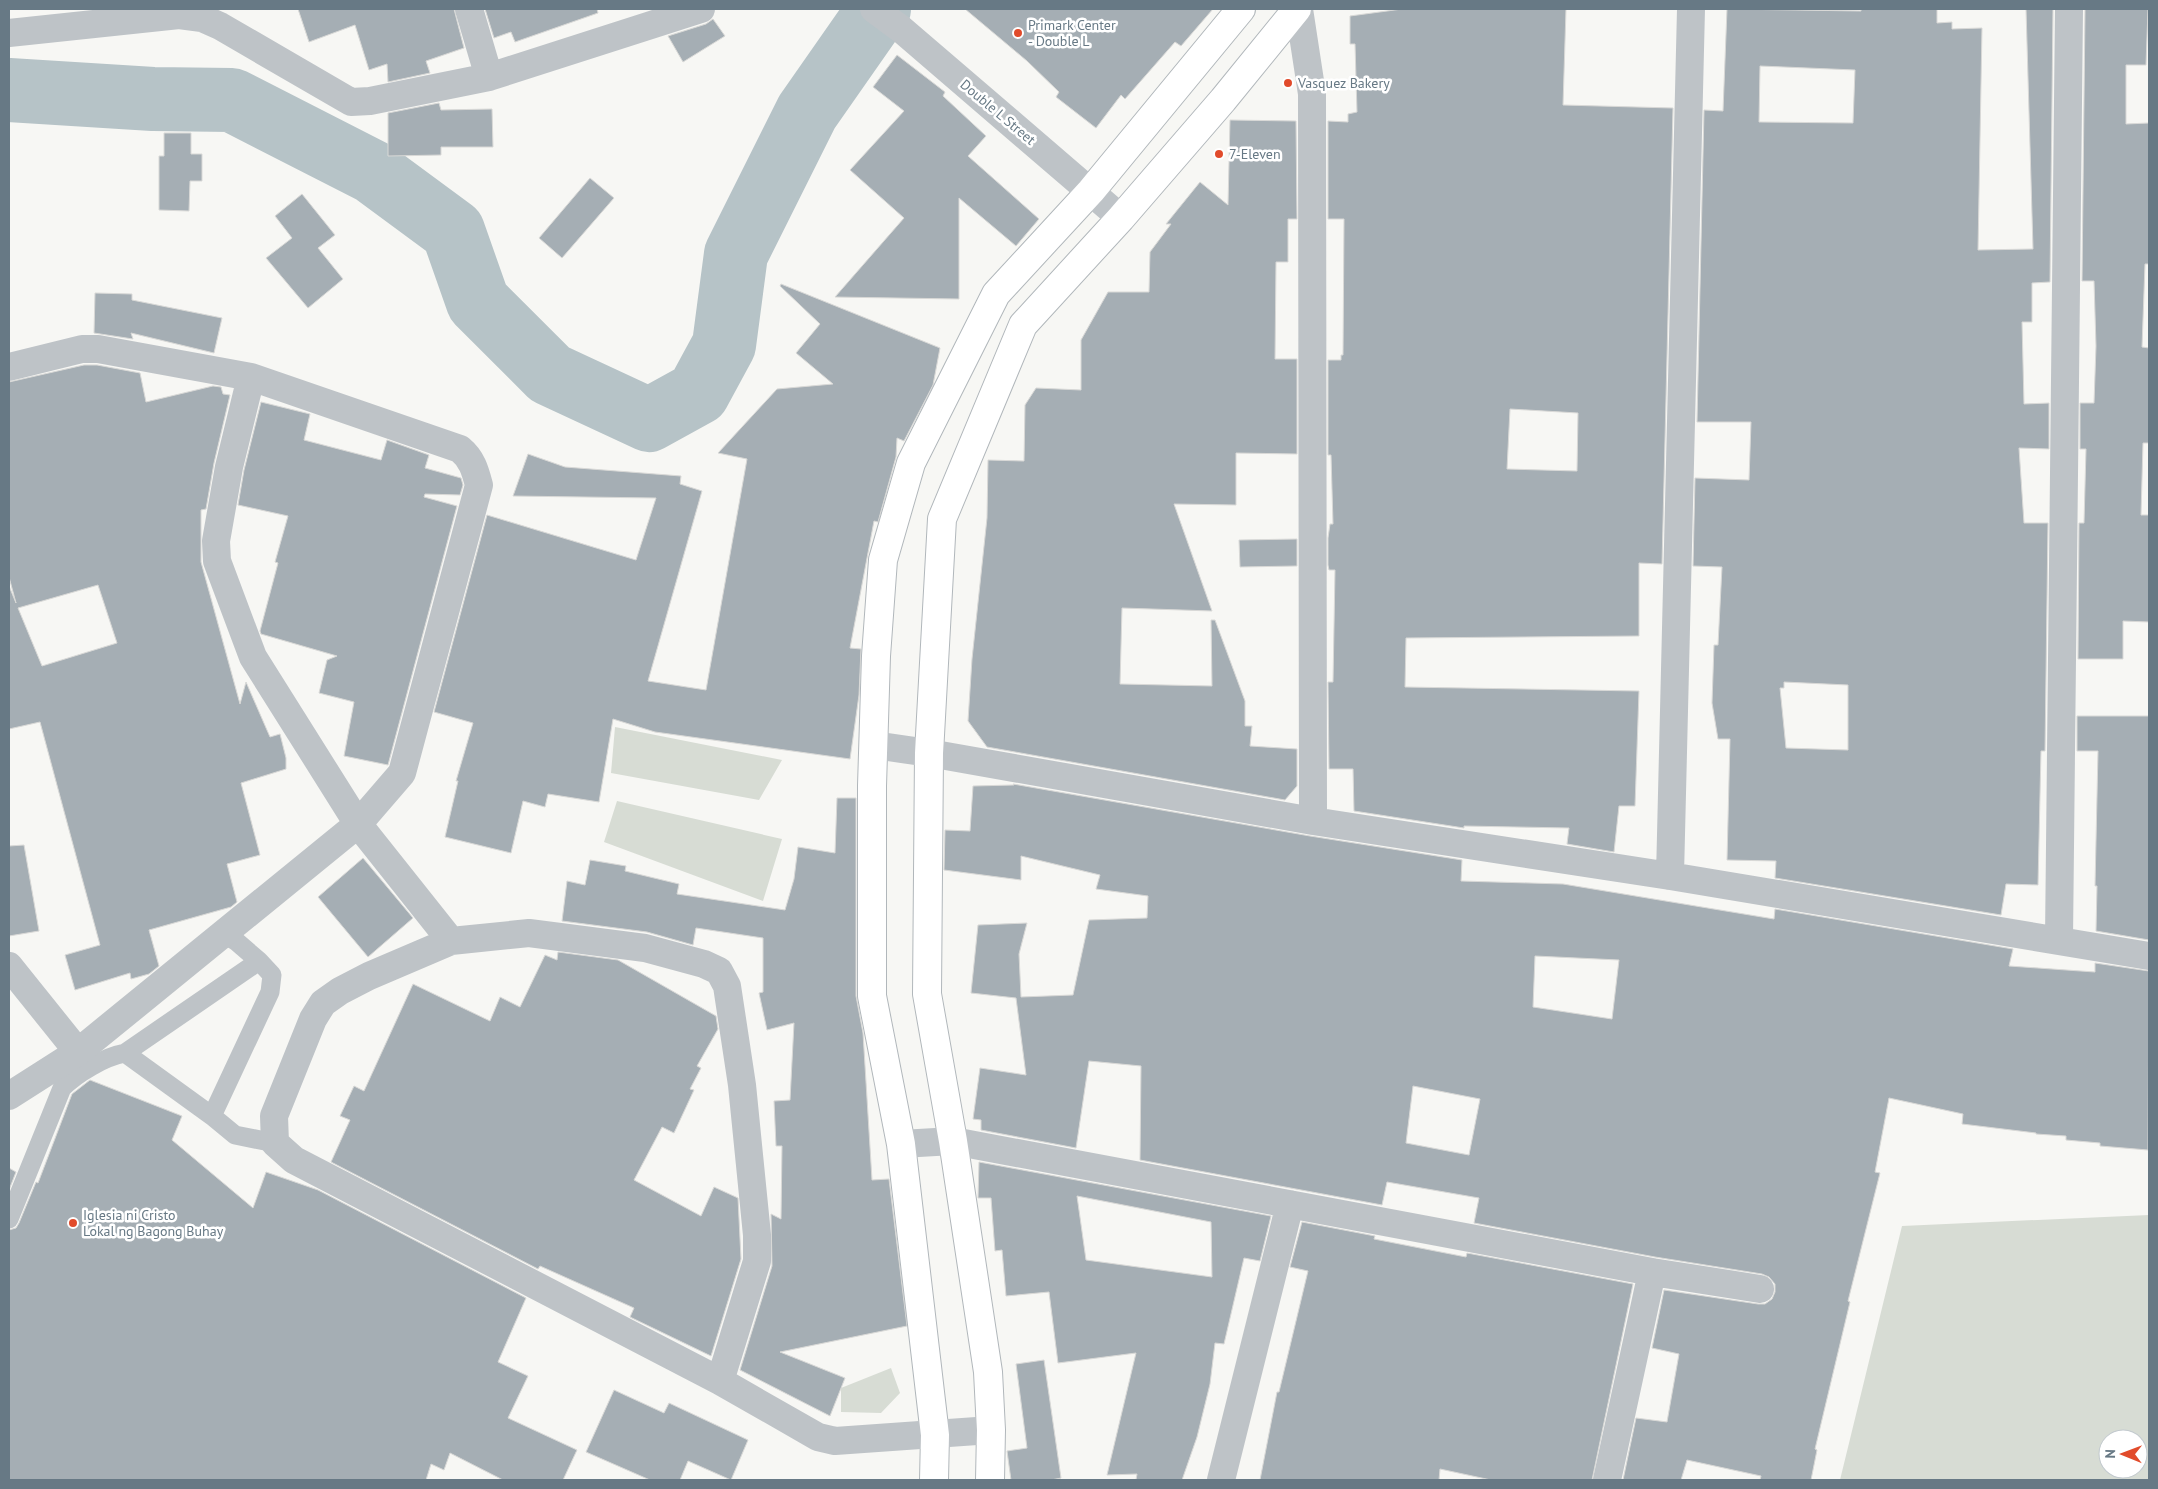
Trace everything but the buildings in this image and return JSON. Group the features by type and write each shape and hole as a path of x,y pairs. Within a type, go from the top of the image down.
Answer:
{"street":[{"path":"469,9 489,77"},
{"path":"9,33 179,15 202,18 220,26 351,102 370,102 489,77 701,9"},
{"name":"Double L Street","path":"874,9 1121,218"},
{"path":"934,1480 935,1436 901,1144 872,996 872,786 876,656 883,560 911,463 996,294 1091,191 1241,9"},
{"path":"990,1480 991,1430 988,1372 953,1141 927,994 929,753 942,519 1023,325 1121,218 1223,100 1298,9"},
{"path":"1298,9 1312,94 1314,821"},
{"path":"1670,876 1691,9"},
{"path":"2059,939 2069,9"},
{"path":"9,367 82,349 98,349 251,376 460,449 469,457 475,470 478,485 402,773 358,824 224,934 85,1060 9,1096"},
{"path":"251,376 229,467 216,541 217,561 254,657 358,824 451,941"},
{"path":"874,745 1314,821 1670,876 2059,939 2149,956"},
{"path":"720,1381 757,1261 757,1243 742,1085 727,986 719,971 704,964 645,948 529,933 451,941 369,976 340,991 323,1003 313,1019 274,1116 273,1130 275,1143 294,1160 720,1381 818,1437 835,1441 935,1436 991,1430"},
{"path":"9,966 85,1060"},
{"path":"901,1144 953,1141 1652,1272 1760,1288"},
{"path":"1221,1480 1290,1204"},
{"path":"1607,1480 1652,1272"}],"lane":[{"path":"212,1116 270,992 272,975 237,942 224,934"},
{"path":"9,1219 62,1088 75,1075 85,1060 125,1053 259,961"},
{"path":"125,1053 235,1135 275,1143"}],"shaded area":[{"path":"615,727 782,760 759,800 611,773"},
{"path":"617,801 782,839 763,901 604,842"},
{"path":"2149,1215 2149,1480 1840,1480 1902,1226"},
{"path":"891,1368 900,1393 881,1413 841,1412 841,1388"}],"waterway":[{"path":"9,90 153,99 232,100 373,172 453,231 478,302 550,374 649,420 698,393 724,345 736,254 807,112 879,9"}],"place":[{"name":"Primark Center - Double L","path":"1018,33"},
{"name":"Vasquez Bakery","path":"1288,83"},
{"name":"7-Eleven","path":"1219,154"},
{"name":"Iglesia ni Cristo Lokal ng Bagong Buhay","path":"73,1223"}]}
